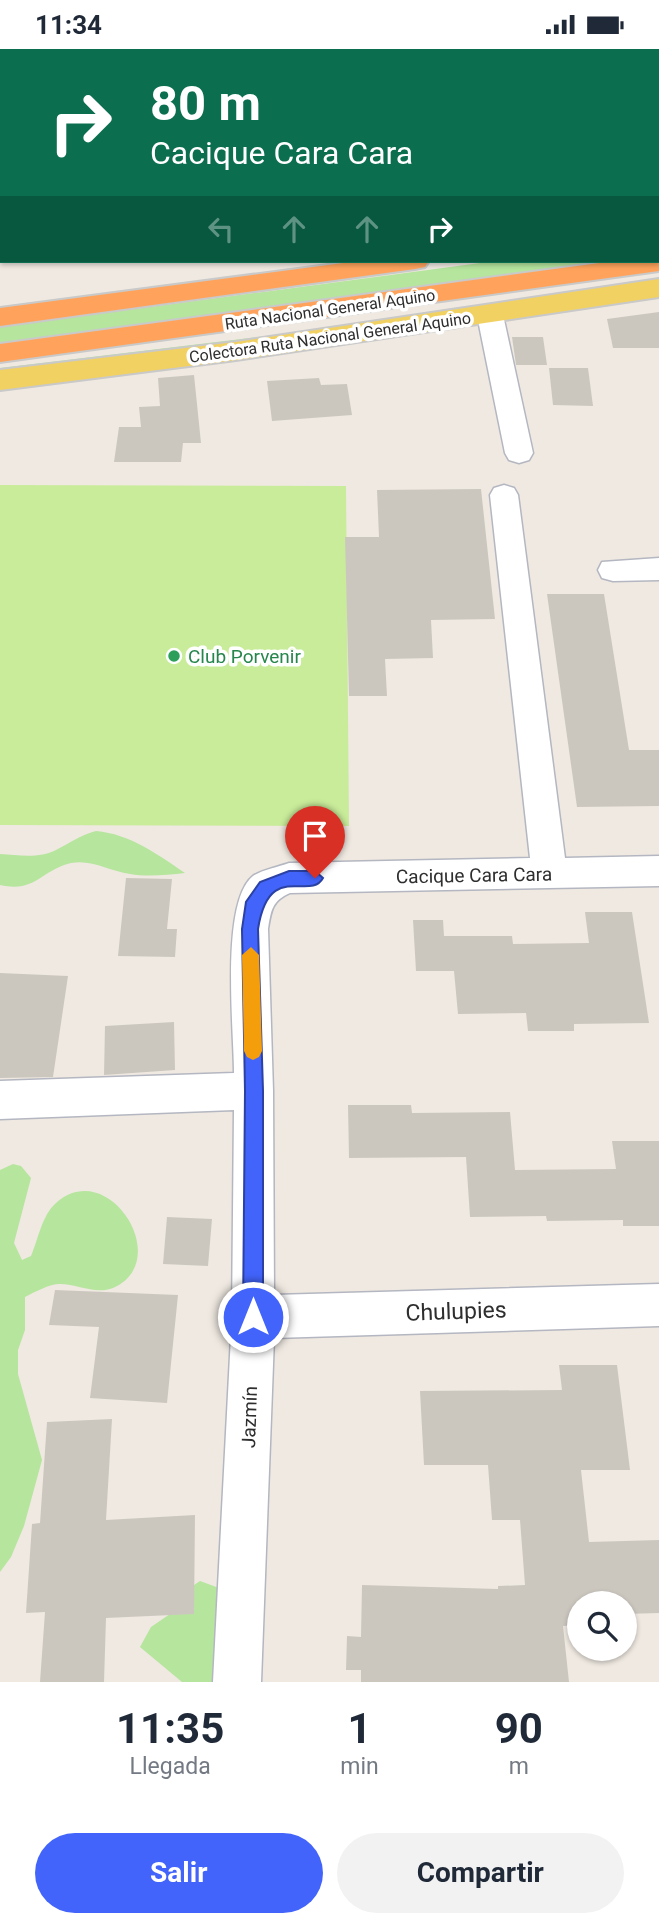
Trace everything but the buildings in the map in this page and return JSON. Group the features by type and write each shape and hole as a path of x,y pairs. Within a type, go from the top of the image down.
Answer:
{"highway":[{"name":"Ruta Nacional General Aquino","path":"0,317 401,263"},
{"path":"0,353 172,332"}],"main road":[{"name":"Colectora Ruta Nacional General Aquino","path":"0,380 490,315 656,280"},
{"path":"172,332 656,280"}],"street":[{"path":"490,315 519,453"},
{"path":"504,495 549,873"},
{"path":"613,570 659,569"},
{"name":"Cacique Cara Cara","path":"289,878 659,871"},
{"name":"Jazmín","path":"237,1682 253,1317 254,1091 250,929 254,902 266,887 289,878"},
{"path":"0,1100 254,1091"},
{"name":"Chulupies","path":"253,1317 659,1305"}],"green space":[{"path":"480,263 595,263 0,344 0,327"},
{"path":"325,329 328,331 0,373 0,368"},
{"name":"Club Porvenir","path":"0,485 346,486 349,826 0,825"},
{"path":"96,831 132,841 185,873 137,875 79,862 61,866 22,886 0,885 0,854 43,855"},
{"path":"13,1164 21,1166 31,1178 14,1243 22,1260 31,1256 51,1208 76,1192 96,1193 113,1202 127,1218 136,1237 138,1257 130,1275 113,1288 93,1290 56,1284 25,1297 25,1330 18,1350 18,1374 42,1460 24,1526 11,1557 0,1572 0,1170"},
{"path":"200,1581 219,1588 224,1682 182,1682 140,1647 151,1627 170,1614 181,1594"}],"slow traffic":[{"path":"251,955 253,1051"}],"place":[{"name":"Club Porvenir","path":"174,656"}],"route":[{"path":"253,1317 254,1091 250,929 254,902 266,887 289,878 315,878"}]}
